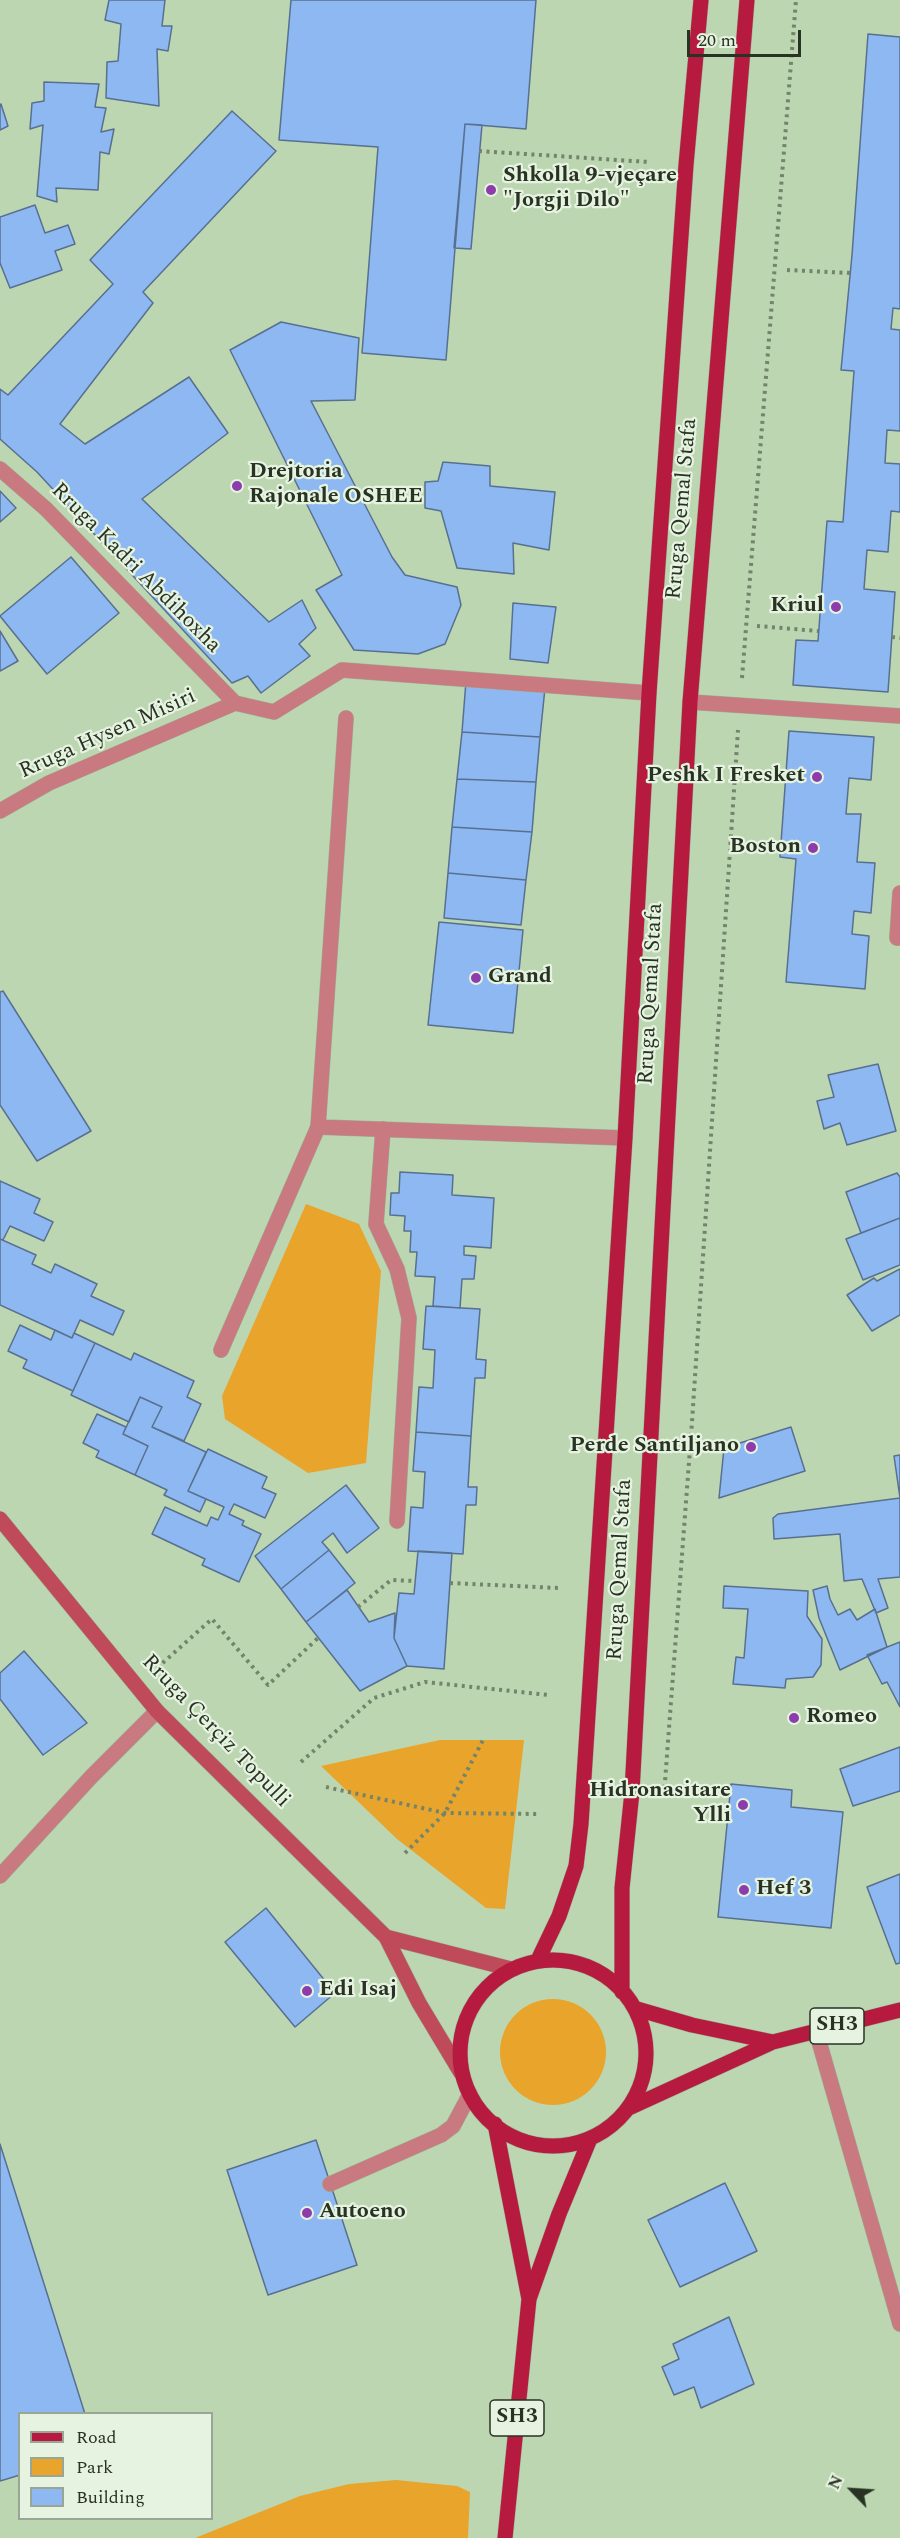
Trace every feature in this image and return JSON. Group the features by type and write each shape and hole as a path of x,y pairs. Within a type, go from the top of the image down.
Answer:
{"main road":[{"name":"Rruga Qemal Stafa","path":"538,1960 559,1916 576,1866 581,1824 625,1138 648,693 701,0"},
{"name":"Rruga Qemal Stafa","path":"622,1992 622,1888 632,1792 690,702 747,0"},
{"name":"Rruga Çerçiz Topulli","path":"0,1519 157,1711 386,1937"},
{"path":"386,1937 510,1969"},
{"path":"386,1937 418,2003 461,2073"},
{"name":"SH3","path":"538,1960 562,1960 585,1965 605,1977 622,1992 637,2009 647,2057 642,2084 629,2108 612,2126 590,2139 566,2146 542,2145 516,2139 495,2124 481,2110 470,2094 461,2073 460,2034 472,2005 489,1984 510,1969 538,1960"},
{"name":"SH3","path":"637,2009 692,2025 773,2042"},
{"name":"SH3","path":"629,2108 773,2042 900,2010"},
{"name":"SH3","path":"495,2124 529,2299"},
{"name":"SH3","path":"505,2538 529,2299 559,2214 590,2139"}],"street":[{"name":"Rruga Kadri Abdihoxha","path":"0,469 46,509 235,703"},
{"path":"235,703 274,712 342,670 648,693"},
{"path":"690,702 900,716"},
{"name":"Rruga Hysen Misiri","path":"0,811 49,783 235,703"},
{"path":"221,1350 318,1127 346,718"},
{"path":"897,938 900,893"},
{"path":"318,1127 625,1138"},
{"path":"383,1129 376,1224 398,1269 409,1318 397,1521"},
{"path":"0,1876 91,1777 157,1711"},
{"path":"816,2031 900,2324"},
{"path":"330,2184 441,2135 453,2126 470,2094"}],"path":[{"path":"663,1795 693,1410 740,705 796,0"},
{"path":"479,151 649,162"},
{"path":"787,270 850,273"},
{"path":"757,626 818,631"},
{"path":"892,637 900,638"},
{"path":"358,1607 392,1580 415,1581"},
{"path":"450,1583 558,1588"},
{"path":"137,1686 212,1619 268,1685 318,1638"},
{"path":"301,1762 374,1698 425,1682 549,1695"},
{"path":"405,1853 445,1813 483,1740"},
{"path":"326,1787 445,1813 539,1814"}],"green space":[{"path":"306,1204 359,1224 381,1271 366,1463 308,1473 225,1419 222,1396"},
{"path":"440,1740 524,1740 505,1909 486,1908 397,1839 321,1766"},
{"path":"553,1999 573,2003 591,2014 602,2032 606,2052 602,2072 591,2090 573,2101 553,2105 533,2101 515,2090 504,2072 500,2052 504,2032 515,2014 533,2003"},
{"path":"396,2480 457,2486 470,2492 468,2538 195,2538 300,2496 349,2484"}],"building":[{"path":"109,0 165,0 162,26 172,26 168,51 157,49 159,106 106,98 107,62 118,61 121,24 105,20"},
{"path":"291,0 536,0 526,129 465,124 446,360 362,353 378,147 279,140"},
{"path":"868,34 900,37 900,309 893,308 891,329 900,330 900,431 887,430 885,463 900,464 900,512 891,511 888,552 867,550 864,589 895,592 888,692 793,685 796,640 818,641 827,521 843,522 854,371 841,370"},
{"path":"44,82 99,84 95,107 106,108 101,132 114,129 109,154 100,152 98,190 56,188 57,202 37,196 43,125 30,129 32,103 44,101"},
{"path":"0,105 8,126 0,130"},
{"path":"232,111 276,151 143,292 153,303 60,424 85,444 189,377 228,433 142,499 269,622 302,600 316,628 299,644 310,656 261,693 248,676 232,683 37,472 0,439 0,389 8,395 113,284 90,260"},
{"path":"465,124 482,125 471,249 454,248"},
{"path":"35,205 45,233 68,225 75,244 55,251 62,270 10,288 0,263 0,217"},
{"path":"281,322 359,338 355,400 311,401 392,557 405,575 457,587 461,605 445,644 418,654 354,650 316,590 342,575 230,350"},
{"path":"443,462 490,466 490,486 555,492 549,550 513,543 514,574 457,568 441,511 425,508 425,482 438,481"},
{"path":"0,491 16,508 0,522"},
{"path":"71,557 119,613 47,674 0,616"},
{"path":"513,603 556,607 548,663 510,659"},
{"path":"0,631 18,661 0,671"},
{"path":"466,681 545,688 540,737 462,732"},
{"path":"789,731 874,737 871,780 849,778 846,814 861,814 857,862 875,863 871,913 854,911 852,934 869,936 865,989 786,982 796,859 780,857"},
{"path":"462,732 540,737 536,782 457,779"},
{"path":"457,779 536,782 532,832 452,827"},
{"path":"452,827 532,832 526,880 448,873"},
{"path":"448,873 526,880 521,925 444,918"},
{"name":"Grand","path":"439,922 523,930 513,1033 428,1025"},
{"path":"3,991 91,1131 37,1161 0,1105 0,992"},
{"path":"878,1064 896,1131 847,1145 840,1123 824,1129 817,1101 834,1097 828,1075"},
{"path":"400,1172 453,1175 452,1195 494,1198 491,1248 464,1246 464,1255 476,1256 474,1279 462,1279 460,1308 433,1306 435,1277 415,1276 417,1252 410,1252 411,1231 404,1231 405,1216 390,1215 391,1193 399,1193"},
{"path":"897,1173 900,1177 900,1218 861,1233 846,1192"},
{"path":"0,1181 40,1199 34,1213 53,1222 44,1241 10,1226 3,1240 0,1239"},
{"path":"900,1218 900,1265 863,1280 846,1239"},
{"path":"0,1239 36,1255 32,1264 51,1273 55,1264 97,1284 91,1296 124,1311 113,1335 80,1320 72,1338 0,1305"},
{"path":"900,1269 900,1315 872,1331 847,1295 874,1278 877,1281"},
{"path":"426,1306 480,1309 476,1359 486,1360 485,1378 475,1378 471,1436 416,1432 419,1387 433,1388 435,1350 423,1349"},
{"path":"20,1325 51,1340 55,1330 72,1338 74,1333 95,1343 73,1391 23,1368 27,1360 8,1351"},
{"path":"95,1343 131,1360 134,1353 194,1381 187,1397 201,1404 184,1441 152,1427 162,1407 140,1397 129,1422 71,1395"},
{"path":"140,1397 162,1407 152,1427 206,1452 188,1491 206,1499 200,1512 164,1495 167,1490 135,1475 148,1446 123,1434"},
{"path":"97,1414 126,1427 123,1434 148,1446 135,1475 96,1457 99,1451 83,1443"},
{"path":"791,1427 805,1471 719,1498 724,1448"},
{"path":"416,1432 471,1436 468,1487 477,1487 476,1505 466,1505 463,1554 408,1551 411,1507 423,1508 425,1472 413,1471"},
{"path":"208,1449 267,1477 262,1488 276,1494 265,1518 234,1504 229,1514 244,1521 242,1525 261,1534 239,1582 202,1565 205,1559 152,1534 165,1507 207,1526 211,1517 218,1520 224,1507 188,1491"},
{"path":"900,1455 900,1498 894,1456"},
{"path":"346,1485 379,1528 347,1553 333,1533 322,1542 329,1550 281,1589 255,1556"},
{"path":"900,1498 900,1577 878,1579 888,1608 876,1613 862,1579 844,1581 840,1534 774,1539 773,1518 778,1514"},
{"path":"329,1550 355,1583 306,1622 281,1589"},
{"path":"418,1551 452,1553 444,1669 407,1666 394,1638 399,1593 414,1594"},
{"path":"724,1586 808,1591 807,1616 822,1639 821,1665 813,1677 786,1679 785,1688 733,1684 736,1657 744,1658 748,1609 723,1608"},
{"path":"827,1586 830,1599 838,1615 850,1609 857,1620 875,1609 887,1647 840,1670 819,1618 813,1590"},
{"path":"347,1590 369,1622 395,1613 394,1638 407,1666 360,1691 306,1622"},
{"path":"900,1642 900,1707 887,1682 882,1684 867,1655"},
{"path":"24,1651 87,1723 43,1755 0,1699 0,1673"},
{"path":"900,1747 900,1791 853,1806 840,1769"},
{"path":"731,1784 792,1790 791,1807 843,1812 831,1928 718,1917"},
{"path":"900,1874 900,1963 896,1964 867,1887"},
{"path":"266,1908 335,1993 295,2027 225,1942"},
{"path":"316,2140 357,2265 268,2295 227,2170"},
{"path":"0,2144 84,2412 18,2412 18,2476 0,2481"},
{"path":"725,2183 757,2251 680,2287 648,2220"},
{"path":"729,2317 754,2384 701,2408 694,2387 674,2395 662,2367 679,2359 673,2344"}],"place":[{"name":"Shkolla 9-vjeçare \"Jorgji Dilo\"","path":"491,190"},
{"name":"Drejtoria Rajonale OSHEE","path":"237,486"},
{"name":"Kriul","path":"836,607"},
{"name":"Peshk I Fresket","path":"817,777"},
{"name":"Boston","path":"813,848"},
{"name":"Grand","path":"476,978"},
{"name":"Perde Santiljano","path":"751,1447"},
{"name":"Romeo","path":"794,1718"},
{"name":"Hidronasitare Ylli","path":"743,1805"},
{"name":"Hef 3","path":"744,1890"},
{"name":"Edi Isaj","path":"307,1991"},
{"name":"Autoeno","path":"307,2213"}]}
